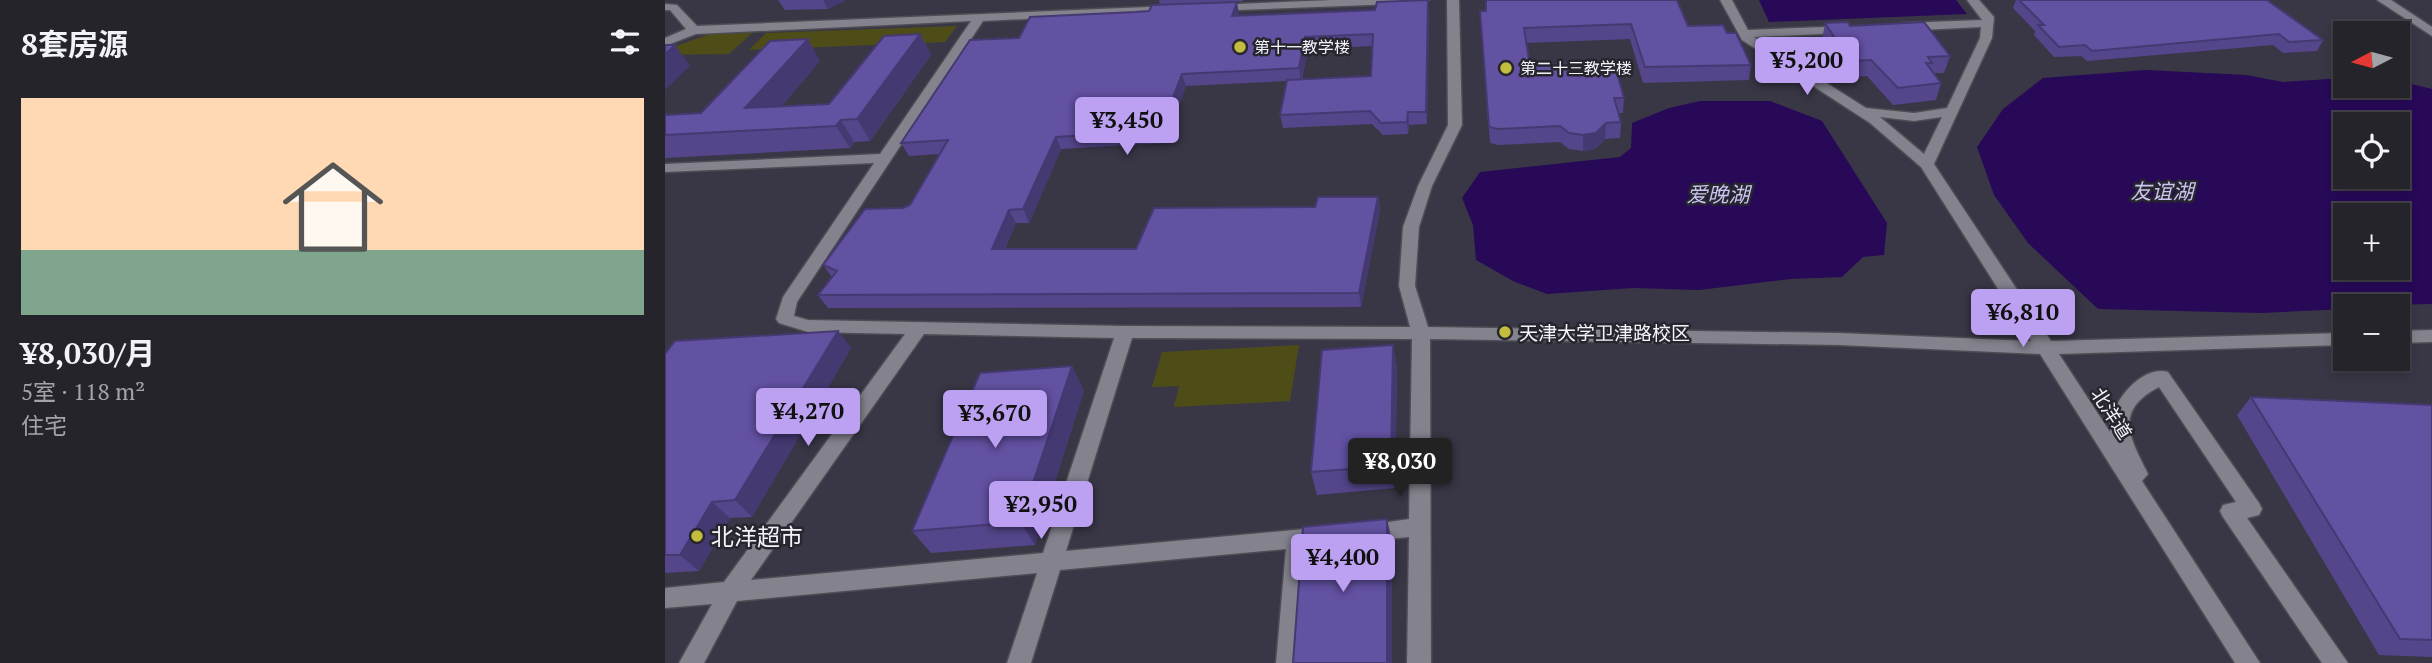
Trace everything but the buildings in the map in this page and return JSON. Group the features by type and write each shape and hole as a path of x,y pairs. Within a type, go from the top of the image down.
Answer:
{"street":[{"path":"1206,8 1299,2 1423,0"},
{"path":"1419,663 1421,333 1407,286 1411,227 1425,186 1455,125 1453,0"},
{"path":"1726,0 1744,34 1866,28"},
{"path":"1927,164 1986,38 1989,17 1973,0"},
{"path":"2383,0 2432,32"},
{"path":"673,5 694,30"},
{"path":"665,42 694,30 979,18 1129,5 1179,9"},
{"path":"979,18 789,301 786,319 807,326 1839,339 2046,348 2333,339"},
{"path":"1894,27 1989,23"},
{"name":"北洋道","path":"1744,34 1861,111 1927,164 2248,663"},
{"path":"1861,111 1901,117 1952,111"},
{"path":"665,168 885,158"},
{"path":"691,663 730,592 919,328"},
{"path":"1019,663 1125,332"},
{"path":"2410,337 2432,336"},
{"path":"2260,663 2133,466 2122,440 2117,424 2121,409 2137,388 2162,377 2252,509 2230,511 2336,663"},
{"path":"665,598 1420,527"},
{"path":"1288,663 1298,539"}],"shaded area":[{"name":"天津大学卫津路校区","path":"665,0 2432,0 2432,663 665,663"},
{"path":"957,26 945,42 749,50 766,33"},
{"path":"752,33 729,54 665,55 665,50 710,34"},
{"path":"1299,345 1290,401 1174,407 1179,386 1152,387 1162,352"}],"water":[{"path":"1759,0 1956,0 1967,14 1769,22"},
{"name":"友谊湖","path":"2146,70 2246,75 2283,82 2333,79 2333,98 2410,98 2410,84 2432,89 2432,304 2410,305 2410,294 2333,294 2333,310 2261,313 2098,309 2028,243 1994,195 1977,147 2003,109 2043,78"},
{"name":"爱晚湖","path":"1700,101 1770,101 1822,121 1887,223 1884,255 1863,257 1842,277 1791,279 1699,290 1633,288 1547,294 1513,281 1476,260 1473,225 1462,198 1480,172 1620,157 1631,148 1632,123 1669,108"}],"place":[{"name":"第十一教学楼","path":"1240,47"},
{"name":"第二十三教学楼","path":"1506,68"},
{"name":"天津大学卫津路校区","path":"1505,332"},
{"name":"北洋超市","path":"697,536"}]}
